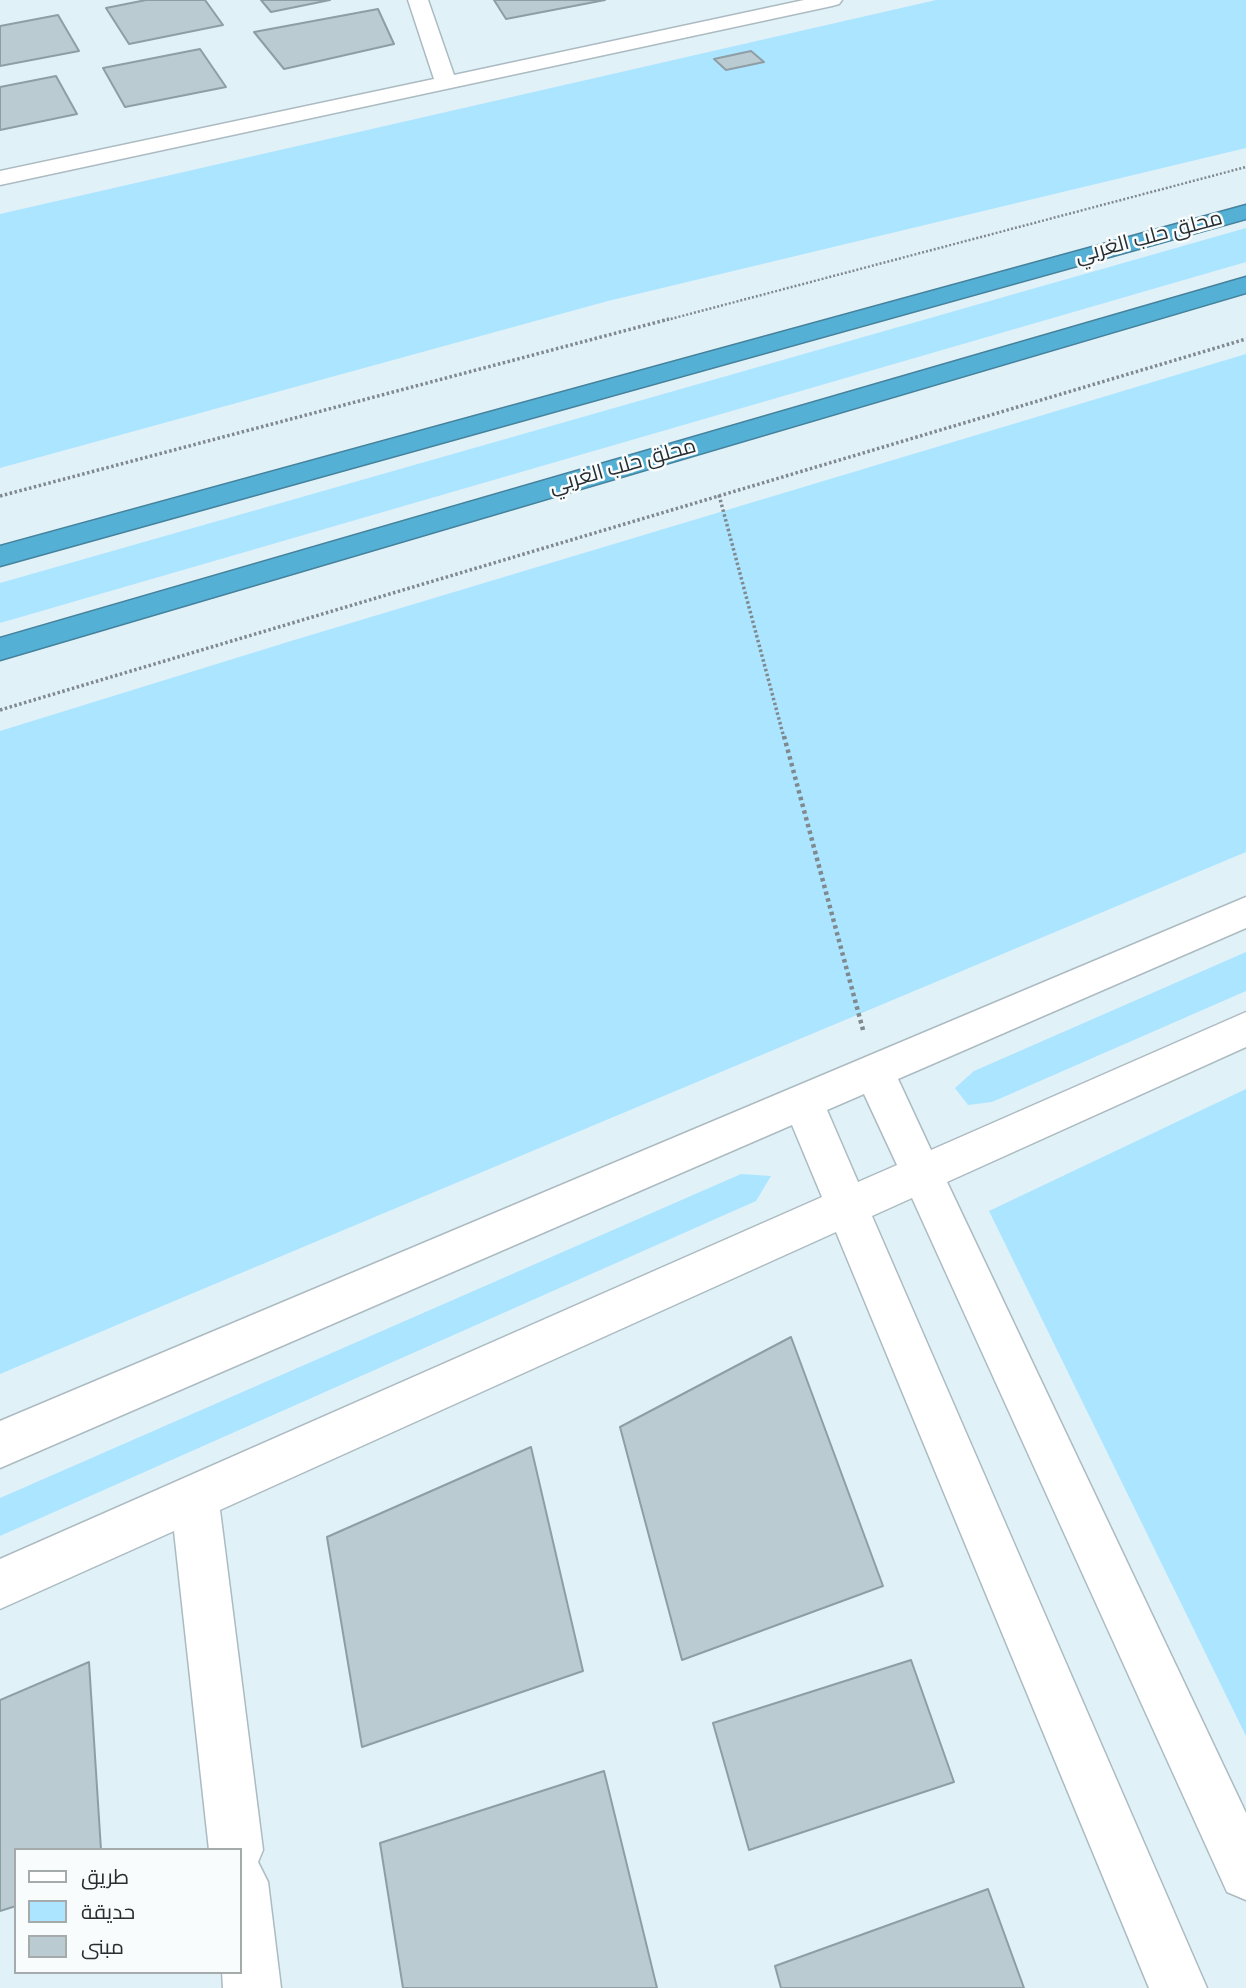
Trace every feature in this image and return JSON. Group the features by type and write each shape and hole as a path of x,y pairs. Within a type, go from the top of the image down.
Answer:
{"highway":[{"name":"محلق حلب الغربي","path":"0,556 1246,212"},
{"name":"محلق حلب الغربي","path":"0,649 1246,285"}],"street":[{"path":"418,0 446,83"},
{"path":"0,178 832,0"},
{"path":"0,1445 1246,912"},
{"path":"0,1584 1246,1029"},
{"path":"874,1071 1246,1873"},
{"path":"803,1102 1178,1988"},
{"path":"194,1498 236,1848"},
{"path":"242,1900 252,1988"}],"path":[{"path":"0,496 1246,167"},
{"path":"0,710 1246,339"},
{"path":"719,495 874,1071"}],"green space":[{"path":"936,0 1246,0 1246,148 608,301 0,468 0,214"},
{"path":"1246,228 1246,262 0,623 0,583"},
{"path":"1246,354 1246,852 0,1374 0,731"},
{"path":"1246,952 1246,991 992,1102 968,1105 955,1088 974,1071"},
{"path":"1246,1089 1246,1736 989,1211"},
{"path":"741,1174 771,1176 756,1201 0,1536 0,1498"}],"building":[{"path":"146,0 205,0 223,25 129,44 106,8"},
{"path":"261,0 330,0 271,12"},
{"path":"494,0 605,0 506,19"},
{"path":"378,9 394,44 284,69 254,32"},
{"path":"58,15 79,51 0,66 0,26"},
{"path":"200,49 226,87 125,107 103,68"},
{"path":"751,51 764,62 726,70 714,59"},
{"path":"56,76 77,114 0,130 0,87"},
{"path":"791,1337 883,1586 682,1660 620,1427"},
{"path":"531,1447 583,1671 362,1747 327,1537"},
{"path":"911,1660 954,1782 749,1850 713,1723"},
{"path":"89,1662 101,1848 14,1848 14,1907 0,1911 0,1700"},
{"path":"604,1771 657,1988 403,1988 380,1843"},
{"path":"988,1889 1024,1988 781,1988 775,1966"}]}
